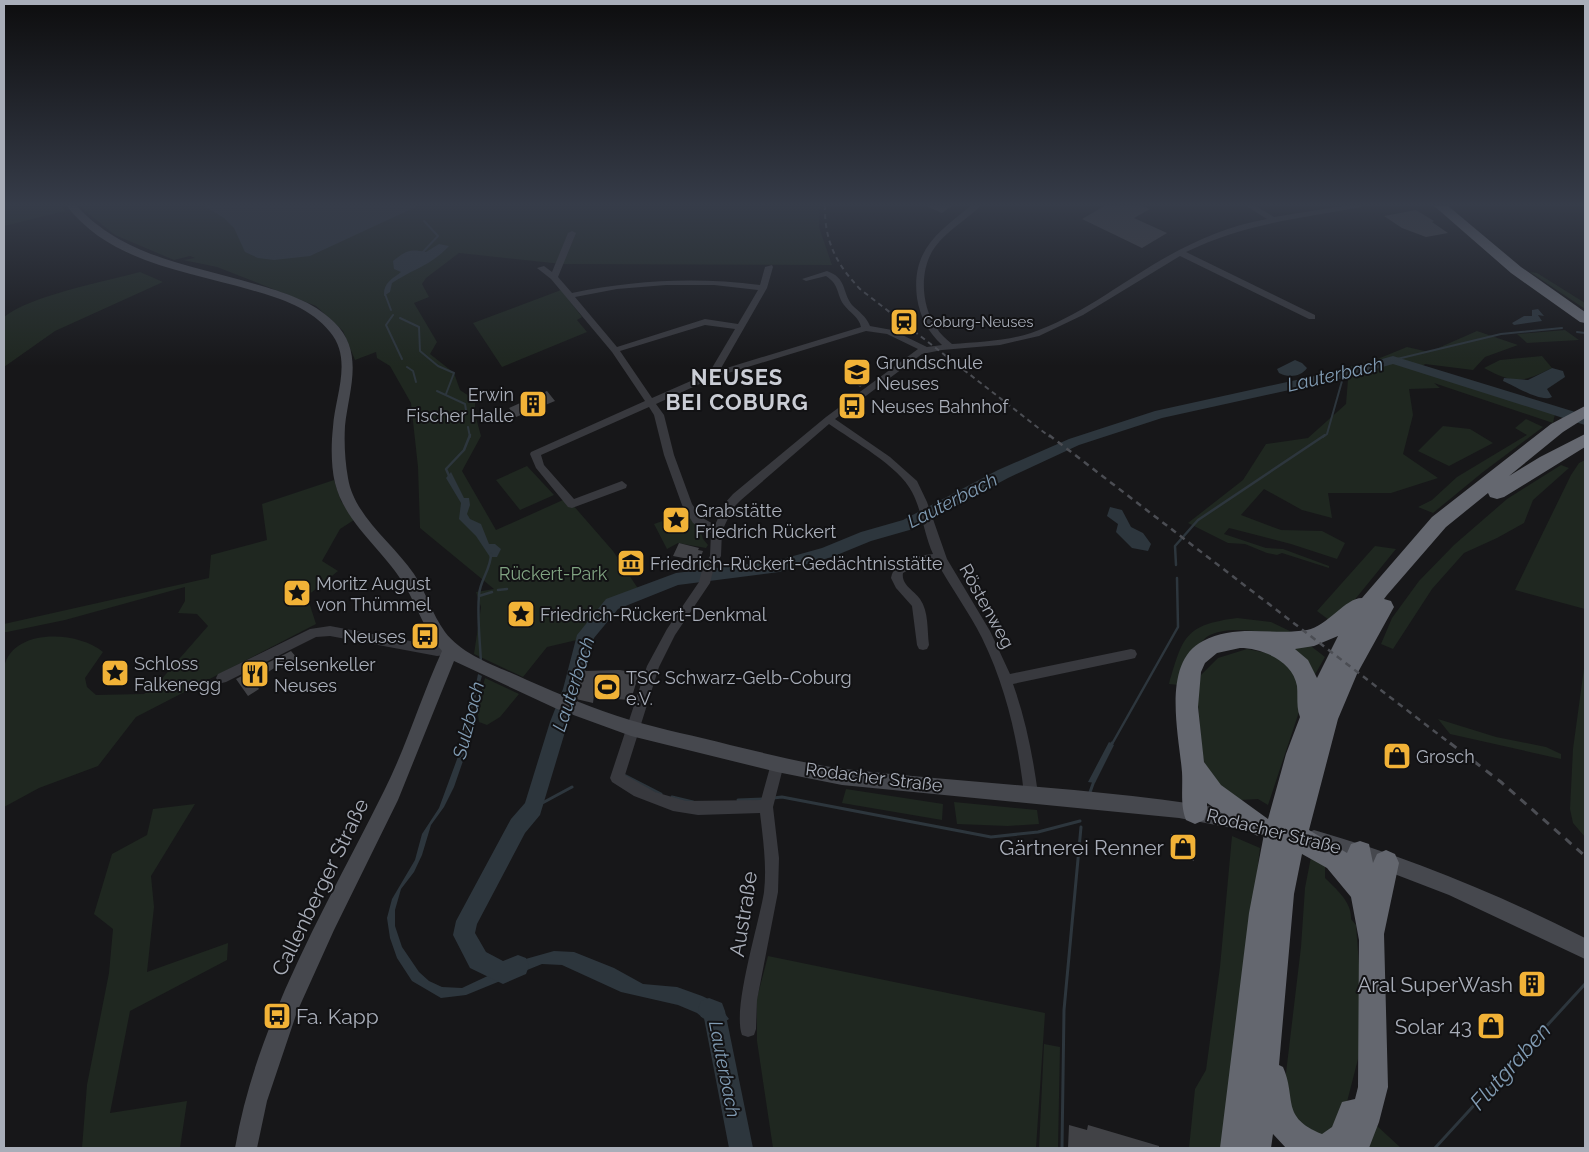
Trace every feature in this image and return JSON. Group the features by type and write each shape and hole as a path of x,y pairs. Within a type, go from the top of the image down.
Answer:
{"highway":[{"path":"1503,259 1585,319"},
{"path":"1256,1148 1287,831 1328,719 1347,639 1380,589 1439,522 1472,494 1511,467 1557,428 1585,411"},
{"path":"1511,467 1583,432"},
{"path":"1347,639 1386,603 1437,542 1506,486 1546,460 1583,432"},
{"path":"1195,812 1194,767 1187,690 1194,662 1213,646 1239,639 1305,640 1324,635 1347,639"},
{"path":"1235,1148 1258,942 1287,831 1309,720 1310,692 1308,677 1303,669 1288,655 1255,640"},
{"path":"1309,720 1341,667"},
{"path":"1194,767 1212,793 1258,824"},
{"path":"1287,831 1336,858 1363,890"},
{"path":"1360,853 1363,890 1372,940"},
{"path":"1354,1148 1364,1122 1373,1087 1372,940 1386,862"},
{"path":"1272,985 1273,1100 1276,1113 1292,1135 1305,1144 1319,1148"},
{"path":"1328,1148 1343,1138 1372,1048"}],"street":[{"name":"Rodacher Straße","path":"159,259 276,294 304,306 326,321 336,331 342,341 348,362 338,444 346,496 410,582 437,635 451,650 473,662 567,705 632,728 777,764 842,777 1032,794 1195,812 1287,831 1360,853 1474,895 1585,949"},
{"path":"554,277 561,259"},
{"path":"924,259 919,268 919,289 929,327 933,333 950,347"},
{"path":"767,801 685,808 639,793 619,772 653,666 670,632 708,572 715,556 717,531 737,497 829,419 926,350 1010,340 1053,327 1089,309 1172,259"},
{"path":"1193,259 1312,317"},
{"path":"712,375 763,288 769,267"},
{"path":"541,268 554,277 615,350 659,415 668,455 687,504 697,520 717,531"},
{"path":"806,279 827,273 832,276 843,288 847,305 864,318 866,328"},
{"path":"570,296 604,288 656,283 717,282 763,288"},
{"path":"615,350 705,322 740,327"},
{"path":"622,485 572,504 540,466 535,454 712,375 866,328 888,332 926,350"},
{"name":"Röstenweg","path":"829,419 899,470 912,483 927,513 940,558 986,634 1007,680 1026,749 1032,794"},
{"path":"922,645 918,606 899,582 898,574 910,562 940,558"},
{"path":"222,678 314,632 330,631 437,651 451,650"},
{"name":"Callenberger Straße","path":"246,1148 256,1098 278,1029 309,958 393,792 451,650"},
{"path":"1007,680 1131,654"},
{"name":"Austraße","path":"748,1029 750,1000 773,877 767,801 777,764"}],"green space":[{"name":"Rückert-Park","path":"451,259 426,278 422,284 429,297 414,303 437,342 430,354 454,373 460,390 475,400 475,414 481,436 462,471 496,530 563,500 572,504 613,551 639,590 606,604 581,639 547,647 523,677 474,654 481,607 476,592 494,589 420,528 418,467 411,403 390,366 377,358 376,352 355,360 343,331 316,306 217,267 183,260"},
{"name":"Rückert-Park","path":"513,259 830,259 832,265 562,264"},
{"path":"140,272 163,282 55,331 4,367 4,317 31,302 49,296"},
{"path":"1530,272 1537,273 1585,303 1585,309"},
{"path":"561,290 582,317 577,320 587,332 502,367 473,323"},
{"path":"1565,330 1579,340 1527,343 1517,334"},
{"path":"1477,331 1518,345 1485,357 1473,370 1425,364 1421,367 1467,386 1556,409 1553,423 1434,383 1440,388 1409,389 1413,415 1403,454 1438,478 1391,493 1328,493 1332,518 1302,510 1264,489 1241,515 1281,530 1322,531 1345,543 1337,559 1291,544 1229,528 1224,534 1266,548 1283,549 1329,566 1329,568 1282,553 1277,555 1245,544 1228,543 1188,523 1243,480 1266,444 1308,438 1346,404 1349,367 1375,360 1407,347 1429,352"},
{"path":"1542,356 1552,368 1525,379 1518,380 1503,377 1484,368 1500,360"},
{"path":"1526,419 1543,427 1483,472 1433,513 1418,507 1432,500 1457,477 1527,435 1515,428"},
{"path":"1443,426 1470,429 1493,443 1449,466 1418,451"},
{"path":"1585,460 1585,609 1515,590 1571,475 1579,463"},
{"path":"1561,465 1569,468 1533,500 1524,523 1464,553 1432,589 1393,649 1381,644 1392,618 1419,581 1454,545 1507,499"},
{"path":"527,466 554,495 520,510 496,480"},
{"path":"334,480 341,501 354,520 340,529 322,561 338,571 307,596 316,624 136,717 98,766 39,788 4,807 4,668 9,655 19,646 32,640 46,637 62,637 92,645 103,652 85,678 87,687 96,695 144,694 159,682 208,626 197,614 178,613 185,601 185,587 65,620 7,632 4,632 4,624 209,578 211,555 267,540 262,504"},
{"path":"688,512 700,528 703,539 708,545 706,548 678,543 667,549 654,524"},
{"path":"1375,546 1396,549 1348,608 1329,620 1317,611"},
{"path":"1237,618 1271,622 1294,633 1230,630 1210,635 1192,652 1186,661 1182,669 1179,685 1169,684 1178,654 1183,644 1196,629 1220,621"},
{"path":"1307,643 1325,657 1313,678 1291,652 1295,646"},
{"path":"1247,649 1277,655 1300,670 1302,703 1268,805 1258,799 1240,800 1220,787 1207,774 1203,757 1197,695 1201,675 1218,658"},
{"path":"1585,661 1585,837 1573,823 1570,809 1573,749"},
{"path":"485,678 519,694 500,717 487,725 479,722 477,708"},
{"path":"1438,719 1496,737 1546,747 1561,754 1561,759 1450,734"},
{"path":"846,789 943,804 942,820 842,803"},
{"path":"954,802 1037,810 1039,824 1008,826 957,824"},
{"path":"195,804 151,876 154,907 147,972 228,943 227,960 130,1011 110,1113 187,1101 180,1148 82,1148 87,1085 109,973 113,929 94,914 112,854 147,835 153,809"},
{"path":"1232,836 1260,848 1234,1068 1228,1148 1189,1148 1195,1089 1206,1070 1220,967"},
{"path":"1311,857 1325,865 1325,878 1338,891 1349,907 1351,919 1356,925 1360,977 1359,1055 1339,1133 1328,1135 1310,1133 1291,1114 1284,1090 1301,947 1305,888"},
{"path":"768,956 1045,1013 1036,1148 773,1148 757,1041 757,998"},
{"path":"1044,1044 1060,1047 1058,1148 1039,1148"},
{"path":"1376,1125 1401,1148 1368,1148"}],"water":[{"path":"396,259 435,259 392,283 390,292 384,296 385,288 391,279 401,272 394,269 393,261"},
{"path":"1538,309 1544,316 1538,315 1542,321 1514,325 1512,323 1524,316 1532,316 1532,310"},
{"path":"1295,360 1307,368 1294,376 1286,376 1279,373 1277,369"},
{"path":"1552,368 1563,371 1565,377 1547,389 1552,397 1541,398 1503,381 1504,378 1528,380"},
{"path":"451,472 464,498 469,498 470,505 467,514 470,519 481,524 489,544 495,544 501,549 497,557 490,557 476,536 459,519 461,503 446,478"},
{"path":"1110,507 1122,510 1131,527 1143,533 1151,544 1148,551 1132,548 1116,532 1118,524 1107,516"},
{"path":"478,674 482,676 470,716 472,735 454,787 444,807 431,825 422,855 414,872 401,889 395,910 395,926 402,947 419,972 429,981 442,987 462,988 522,960 554,951 574,952 614,968 643,984 677,987 702,996 717,1003 729,1019 715,1028 697,1013 678,1005 621,992 562,965 542,964 466,995 441,998 412,981 397,958 390,938 387,918 392,899 415,860 422,834 439,808 463,743 469,703 474,694"},
{"path":"1109,742 1114,745 1095,783 1088,782"}],"building":[{"name":"Grundschule Neuses","path":"852,360 869,369 862,374 869,377 866,380 869,381 860,387 845,376 853,370 845,365"},
{"name":"Erwin Fischer Halle","path":"547,391 555,401 516,417 509,408"},
{"path":"679,543 699,548 698,550 703,551 700,559 695,558 694,560 673,556"},
{"name":"Felsenkeller Neuses","path":"291,651 297,658 282,668 279,665 254,681 259,689 248,696 236,679"},
{"name":"TSC Schwarz-Gelb-Coburg e.V.","path":"619,670 639,673 631,700 615,699 617,694 594,695 593,703 576,699 580,680 585,671"},
{"name":"Gärtnerei Renner","path":"1171,834 1194,840 1194,861 1171,854"},
{"path":"1069,1125 1087,1130 1088,1125 1159,1146 1159,1148 1068,1148"}],"waterway":[{"name":"Sulzbach","path":"385,294 391,310"},
{"name":"Sulzbach","path":"393,315 386,325 402,359"},
{"name":"Sulzbach","path":"400,318 419,327 420,351 438,366 454,373 446,394"},
{"path":"1393,360 1501,334 1562,328"},
{"path":"1577,332 1585,333"},
{"name":"Lauterbach","path":"518,966 503,973 478,960 464,935 467,921 518,826 533,808 559,722 572,689 586,635 612,604 676,579 779,566 826,553 867,536 908,525 1003,474 1074,442 1160,414 1344,374 1393,360 1585,420"},
{"name":"Sulzbach","path":"407,367 413,371 416,382"},
{"path":"1323,437 1327,434 1344,374"},
{"name":"Sulzbach","path":"437,391 465,404 466,410 460,419"},
{"name":"Sulzbach","path":"468,427 470,436"},
{"path":"1176,565 1175,546 1198,520 1325,435"},
{"name":"Sulzbach","path":"450,478 446,469 464,450 470,436"},
{"name":"Sulzbach","path":"481,663 478,620 479,595 491,554"},
{"path":"1112,744 1178,627 1177,578"},
{"path":"498,590 507,589"},
{"path":"479,596 492,592"},
{"path":"624,775 661,794"},
{"path":"1089,795 1094,781"},
{"path":"533,808 572,787"},
{"path":"672,797 693,802"},
{"path":"773,798 782,797 991,837 1038,832 1080,821"},
{"path":"738,800 763,799"},
{"path":"1062,1148 1064,1010 1081,827"},
{"name":"Flutgraben","path":"1435,1148 1585,984"},
{"name":"Lauterbach","path":"709,1009 714,1011 741,1148"}],"railway":[{"path":"837,259 860,289 1050,437"},
{"path":"1049,435 1451,744"},
{"path":"1450,743 1501,782 1585,856"}],"place":[{"name":"Coburg-Neuses","path":"904,322"},
{"name":"Grundschule Neuses","path":"857,372"},
{"name":"Erwin Fischer Halle","path":"533,404"},
{"name":"Neuses Bahnhof","path":"852,406"},
{"name":"Grabstätte Friedrich Rückert","path":"676,520"},
{"name":"Friedrich-Rückert-Gedächtnisstätte","path":"631,563"},
{"name":"Moritz August von Thümmel","path":"297,593"},
{"name":"Friedrich-Rückert-Denkmal","path":"521,614"},
{"name":"Neuses","path":"425,636"},
{"name":"Schloss Falkenegg","path":"115,673"},
{"name":"Felsenkeller Neuses","path":"255,674"},
{"name":"TSC Schwarz-Gelb-Coburg e.V.","path":"607,687"},
{"name":"Grosch","path":"1397,756"},
{"name":"Gärtnerei Renner","path":"1183,847"},
{"name":"Aral SuperWash","path":"1532,984"},
{"name":"Fa. Kapp","path":"277,1016"},
{"name":"Solar 43","path":"1491,1026"}],"district":[{"name":"NEUSES BEI COBURG","path":"737,390"}]}
